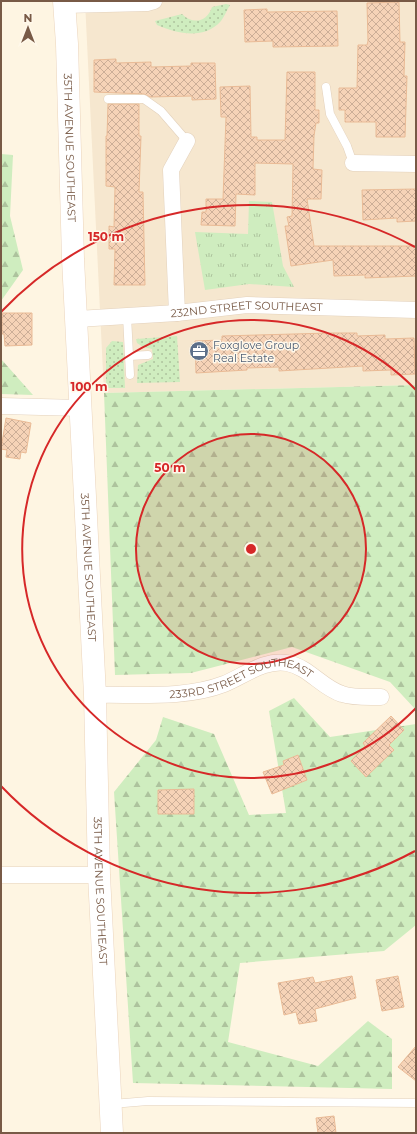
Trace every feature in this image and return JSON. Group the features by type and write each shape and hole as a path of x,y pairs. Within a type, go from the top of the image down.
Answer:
{"street":[{"path":"64,3 147,3 154,1"},
{"name":"35TH AVENUE SOUTHEAST","path":"64,3 67,44 76,319 95,695 99,875 112,1133"},
{"path":"177,313 171,170 187,141"},
{"path":"353,163 416,164"},
{"name":"232ND STREET SOUTHEAST","path":"76,319 177,313 247,305 416,310"},
{"path":"1,406 81,408"},
{"name":"233RD STREET SOUTHEAST","path":"95,695 195,692 225,683 250,670 269,664 286,663 306,670 342,694 381,697"},
{"path":"1,875 99,875"}],"lane":[{"path":"326,86 330,114 347,146 353,163"},
{"path":"108,100 144,100 161,111 187,141"},
{"path":"127,316 130,375"},
{"path":"129,356 148,354"},
{"path":"111,1104 148,1101 416,1103"}],"shaded area":[{"path":"85,1 416,1 416,385 104,393"}],"green space":[{"path":"226,4 230,5 221,21 207,31 199,33 190,34 173,31 157,25 155,21 182,14 195,21 203,19 207,16 212,7"},
{"path":"1,154 13,155 10,216 23,270 1,301"},
{"path":"249,201 272,202 283,266 294,287 249,284 205,290 195,232 248,234"},
{"path":"177,336 180,382 137,383 138,365 153,359 152,349 143,347 137,343 136,339"},
{"path":"112,341 123,342 125,388 106,388 106,348"},
{"path":"1,359 33,395 1,394"},
{"path":"416,385 416,710 390,682 292,647 191,673 115,675 104,393"},
{"path":"294,698 330,737 416,724 416,925 384,951 240,963 228,1042 318,1066 368,1021 392,1039 392,1089 133,1083 114,792 156,740 163,717 214,734 249,815 286,813 269,711"}],"building":[{"path":"399,2 400,42 405,42 404,76 407,76 405,137 376,137 376,122 345,122 345,110 339,110 339,88 357,88 358,45 367,45 368,41 367,3"},
{"path":"267,9 267,12 337,11 338,46 273,47 273,41 245,42 244,10"},
{"path":"116,59 116,63 151,62 151,67 191,66 191,63 215,63 216,99 192,100 192,96 150,97 144,94 94,92 94,60"},
{"path":"287,72 315,72 315,110 319,110 319,123 316,123 314,136 313,169 322,170 321,199 307,199 314,246 416,246 416,276 365,278 365,275 334,276 333,260 291,266 285,226 289,226 287,217 292,216 293,164 255,163 255,195 236,194 235,226 201,225 202,212 206,212 206,199 223,199 226,117 221,117 220,87 250,86 251,137 257,137 257,140 285,140"},
{"path":"108,104 139,104 139,136 141,136 139,192 143,192 145,285 114,285 115,249 109,249 109,226 114,227 115,187 106,186 106,136"},
{"path":"416,189 416,221 397,222 397,218 363,220 362,190"},
{"path":"2,313 32,313 32,345 5,346 4,334 2,334"},
{"path":"357,333 357,336 385,335 385,339 414,338 415,374 391,375 391,370 363,371 363,366 279,371 279,367 247,368 247,370 196,373 195,341 222,340 222,336"},
{"path":"6,418 31,423 26,453 21,452 20,459 6,457 7,450 1,449"},
{"path":"391,716 404,730 389,745 394,750 366,777 351,761 365,746 363,743"},
{"path":"298,755 307,780 272,794 263,772 284,765 283,761"},
{"path":"194,789 194,814 158,814 158,790"},
{"path":"352,976 356,998 315,1009 317,1021 299,1024 296,1012 284,1015 278,983 313,977 315,983"},
{"path":"398,976 404,1007 382,1011 376,980"},
{"path":"416,1046 416,1081 398,1067"},
{"path":"334,1116 336,1133 318,1133 316,1118"}],"place":[{"name":"Foxglove Group Real Estate","path":"199,351"}]}
